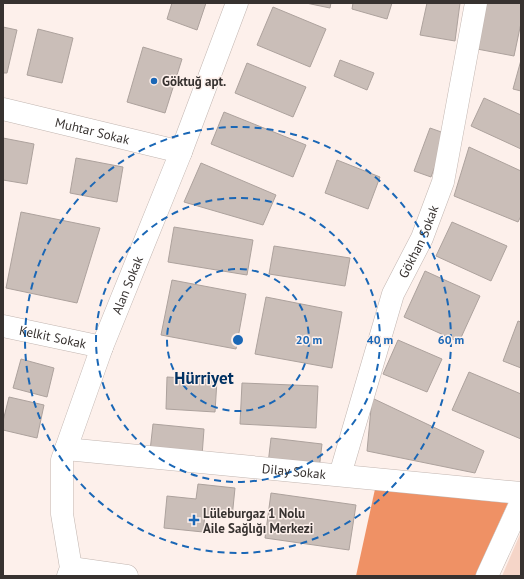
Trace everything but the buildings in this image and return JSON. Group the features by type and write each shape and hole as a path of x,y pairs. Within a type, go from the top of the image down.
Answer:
{"street":[{"name":"Alan Sokak","path":"69,572 62,514 62,460 102,347 181,152 237,3"},
{"name":"Gökhan Sokak","path":"340,475 393,294 422,238 443,182 476,3"},
{"name":"Muhtar Sokak","path":"3,109 181,152"},
{"name":"Kelkit Sokak","path":"3,326 102,347"},
{"name":"Dilay Sokak","path":"66,449 521,493"},
{"path":"487,576 521,502"},
{"path":"69,572 127,576"}],"shaded area":[{"path":"375,489 508,503 475,576 356,576"},
{"path":"521,532 521,576 502,576"}],"place":[{"name":"Göktuğ apt.","path":"154,81"},
{"name":"Lüleburgaz 1 Nolu Aile Sağlığı Merkezi","path":"194,520"}],"district":[{"name":"Hürriyet","path":"204,378"}]}
